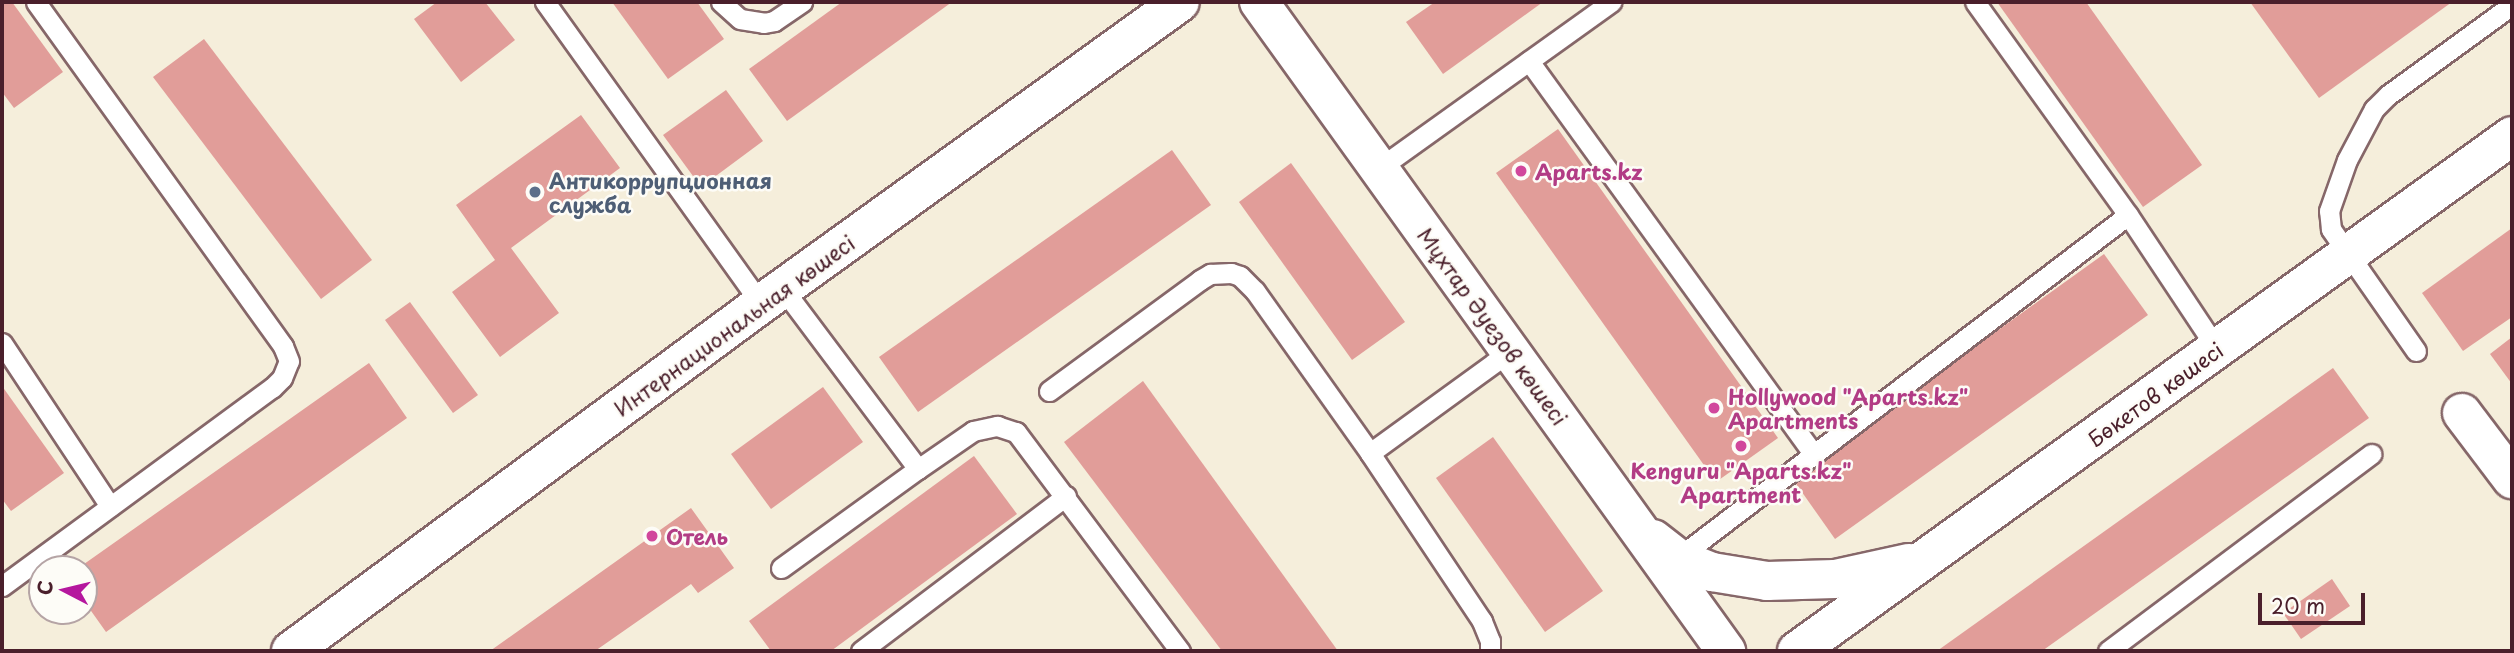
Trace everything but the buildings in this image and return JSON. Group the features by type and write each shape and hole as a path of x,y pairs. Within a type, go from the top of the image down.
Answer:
{"main road":[{"name":"Интернациональная көшесі","path":"291,651 772,297 1180,2"},
{"name":"Мұхтар Әуезов көшесі","path":"1259,2 1512,350 1625,514 1671,562"},
{"name":"Бөкетов көшесі","path":"1797,651 2512,136"},
{"path":"2462,413 2512,479"},
{"path":"1671,562 1730,576 1788,582 1835,579 1926,559"},
{"path":"1671,562 1726,651"}],"lane":[{"path":"2,586 272,388 282,378 289,361 283,346 36,2"},
{"path":"545,2 772,297 918,469"},
{"path":"721,2 740,19 764,23 774,21 802,2"},
{"path":"1378,169 1611,2"},
{"path":"1975,2 2128,215 2217,349"},
{"path":"2417,351 2331,229 2329,211 2342,172 2367,119 2388,95 2512,5"},
{"path":"1529,61 1814,454"},
{"path":"1671,562 2128,215"},
{"path":"1049,390 1210,274 1231,273 1240,276 1255,291 1370,453 1482,621 1490,641 1490,651"},
{"path":"2,343 110,506"},
{"path":"1370,453 1512,350"},
{"path":"782,568 973,431 985,427 1007,428 1023,439 1180,651"},
{"path":"2108,651 2371,454"},
{"path":"861,651 1066,496"}],"place":[{"name":"Aparts.kz","path":"1521,171"},
{"name":"Антикоррупционная служба","path":"535,192"},
{"name":"Hollywood \"Aparts.kz\" Apartments","path":"1714,408"},
{"name":"Kenguru \"Aparts.kz\" Apartment","path":"1741,446"},
{"name":"Отель","path":"652,536"}]}
